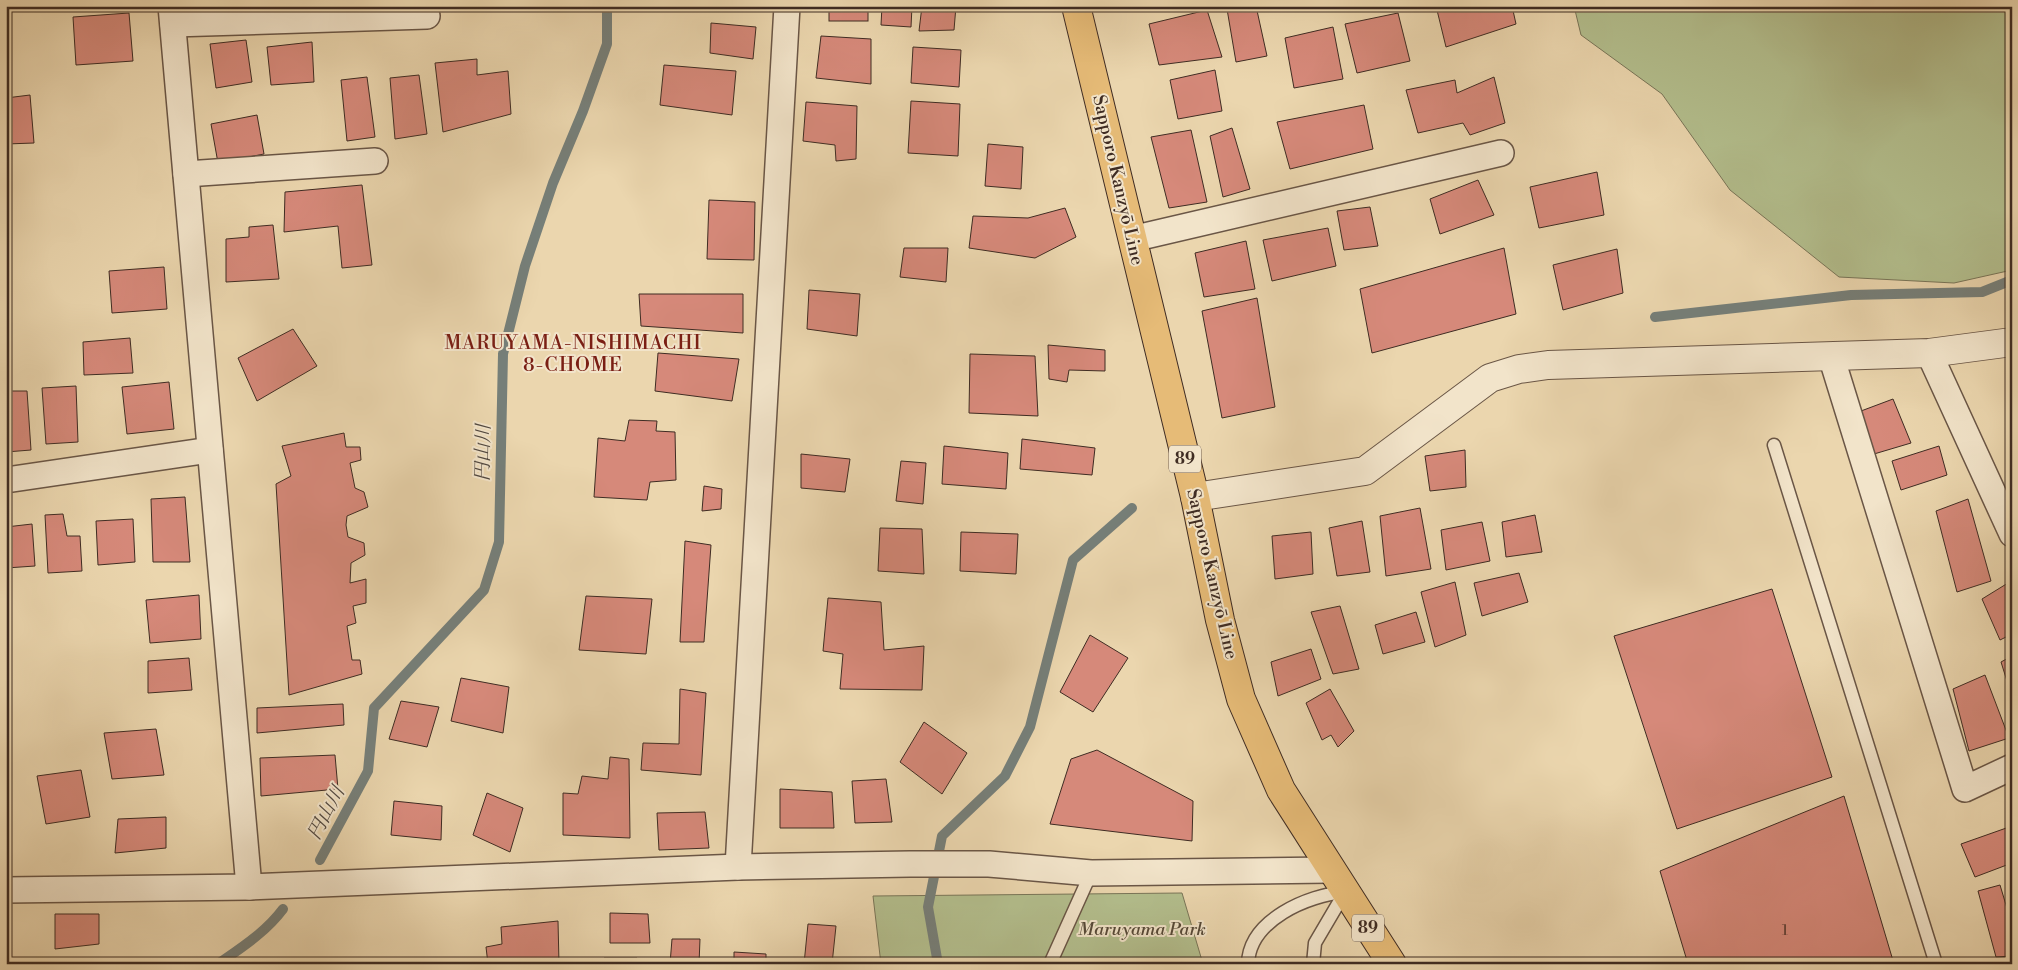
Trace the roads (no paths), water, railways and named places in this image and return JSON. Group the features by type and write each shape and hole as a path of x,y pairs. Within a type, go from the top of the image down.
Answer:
{"main road":[{"name":"Sapporo Kanzyō Line","path":"1076,6 1195,497 1220,620 1241,699 1281,790 1392,964"}],"street":[{"path":"738,867 786,6"},
{"path":"249,887 172,15 427,16"},
{"path":"1132,239 1501,153"},
{"path":"186,174 375,161"},
{"path":"1195,497 1365,471 1490,378 1519,369 1548,365 1929,353 2012,342"},
{"path":"1929,353 2012,534"},
{"path":"1831,356 1965,789 2012,767"},
{"path":"6,480 210,450"},
{"path":"6,890 249,887 738,867 910,864 989,864 1091,873 1338,881"}],"lane":[{"path":"1774,445 1936,964"},
{"path":"1050,964 1091,873"},
{"path":"1248,964 1248,956 1254,939 1264,927 1279,916 1311,899 1328,893 1338,881"},
{"path":"1313,964 1314,943 1338,881"}],"waterway":[{"name":"円山川","path":"320,860 368,771 374,708 484,590 499,542 503,354 525,266 553,183 583,111 607,44 607,6"},
{"path":"1655,317 1851,295 1982,292 2012,280"},
{"path":"938,964 928,907 942,836 1005,776 1030,727 1073,560 1132,508"},
{"name":"円山川","path":"218,964 261,932 283,909"}],"district":[{"name":"MARUYAMA-NISHIMACHI 8-CHOME","path":"573,354"}],"park label":[{"name":"Maruyama Park","path":"1142,929"}]}
